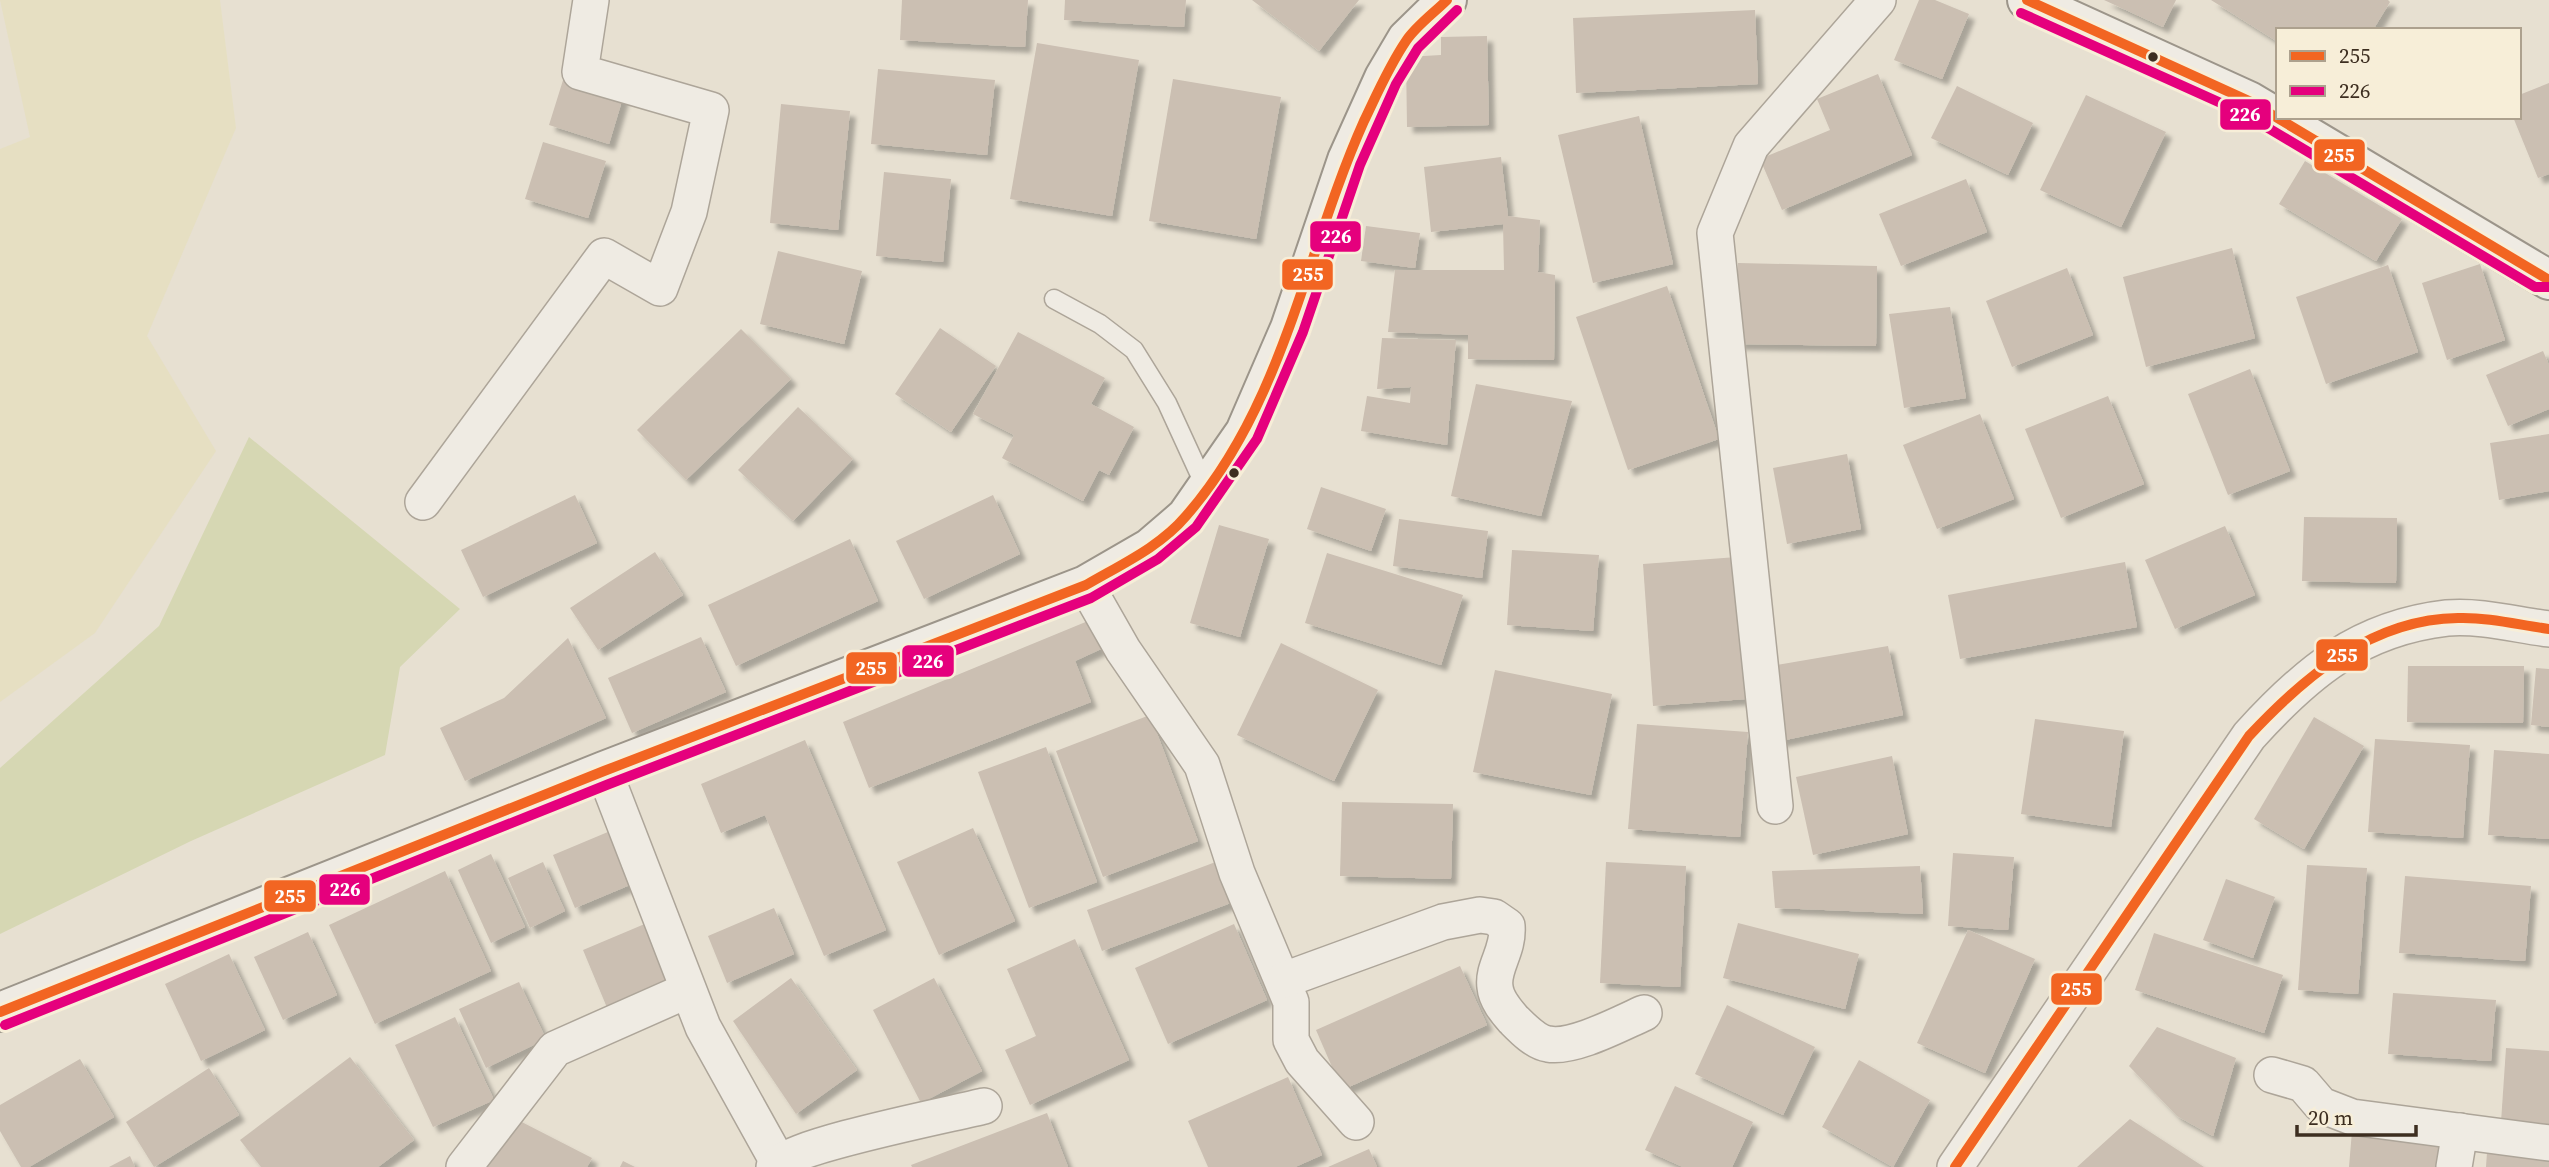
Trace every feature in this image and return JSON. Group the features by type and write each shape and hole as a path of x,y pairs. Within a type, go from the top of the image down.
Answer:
{"street":[{"path":"423,502 604,256 660,288 688,212 711,110 580,72 591,0"},
{"path":"1775,806 1716,233 1751,146 1878,0"},
{"path":"2027,0 2249,101 2276,117"},
{"path":"0,1012 604,771 1086,585 1150,548 1185,517 1250,421 1290,328 1347,160 1384,79 1407,39 1444,1"},
{"path":"2280,119 2547,275"},
{"path":"1086,585 1123,650 1202,765 1237,873 1284,980 1291,1002 1291,1040 1302,1061 1356,1122"},
{"path":"1955,1167 2249,736 2287,694 2328,660 2364,642 2410,627 2448,618 2549,629"},
{"path":"604,771 703,1027 776,1164 812,1148 984,1106"},
{"path":"1284,980 1443,922 1480,915 1494,917 1507,926 1508,942 1497,967 1494,988 1504,1009 1524,1031 1548,1044 1576,1041 1644,1013"},
{"path":"464,1167 555,1049 688,990"},
{"path":"2272,1075 2303,1084 2321,1105 2352,1117 2549,1143"},
{"path":"2454,1167 2460,1131"}],"lane":[{"path":"1054,299 1100,324 1134,350 1167,403 1206,488"}],"shaded area":[{"path":"0,0 220,0 236,128 147,336 216,451 95,633 0,702 0,149 30,137"}],"green space":[{"path":"249,437 460,609 400,667 385,755 191,841 0,934 0,768 159,626"}],"building":[{"path":"902,0 1028,0 1025,47 900,40"},
{"path":"1065,0 1186,0 1184,27 1064,20"},
{"path":"1252,0 1359,0 1319,51"},
{"path":"1919,0 1935,0 1969,14 1942,79 1894,60"},
{"path":"2104,0 2176,0 2163,27"},
{"path":"2211,0 2390,2 2374,28 2276,28 2276,41"},
{"path":"1755,10 1758,84 1576,93 1573,18"},
{"path":"1487,36 1489,125 1407,127 1406,57 1441,55 1441,37"},
{"path":"1037,43 1139,60 1112,216 1010,199"},
{"path":"878,69 995,80 987,155 871,144"},
{"path":"1878,74 1912,155 1782,210 1760,159 1830,130 1817,99"},
{"path":"564,77 624,94 609,144 549,125"},
{"path":"1173,79 1281,97 1256,239 1149,221"},
{"path":"2549,83 2549,174 2538,178 2514,119 2521,119 2521,94"},
{"path":"1957,86 2033,123 2008,175 1931,138"},
{"path":"2086,95 2166,132 2121,227 2040,190"},
{"path":"781,104 850,111 838,230 770,223"},
{"path":"1639,116 1673,264 1593,283 1558,135"},
{"path":"543,142 606,161 588,218 525,199"},
{"path":"1501,157 1508,216 1540,220 1538,272 1555,275 1554,360 1468,359 1468,335 1388,332 1395,270 1504,270 1503,224 1431,232 1424,167"},
{"path":"2305,161 2402,219 2376,261 2279,204"},
{"path":"884,172 951,179 943,262 876,256"},
{"path":"1966,179 1987,232 1901,266 1879,214"},
{"path":"1366,226 1420,233 1415,268 1361,261"},
{"path":"2232,248 2255,338 2146,367 2123,277"},
{"path":"778,251 862,271 844,344 760,324"},
{"path":"1738,263 1877,266 1876,346 1737,344"},
{"path":"2480,264 2505,340 2447,360 2422,283"},
{"path":"2388,265 2418,352 2326,384 2296,297"},
{"path":"2067,268 2093,335 2012,367 1986,301"},
{"path":"1667,286 1719,439 1628,470 1576,317"},
{"path":"1950,307 1966,398 1904,408 1889,314"},
{"path":"940,328 996,366 951,432 895,394"},
{"path":"741,329 791,379 686,480 637,430"},
{"path":"1018,332 1105,378 1091,404 1134,427 1109,475 1099,470 1083,501 1002,458 1014,435 973,414"},
{"path":"1382,338 1456,340 1447,445 1361,431 1367,396 1410,403 1411,387 1377,389"},
{"path":"2543,351 2549,365 2549,409 2508,426 2486,375"},
{"path":"2250,369 2290,471 2228,495 2188,394"},
{"path":"1476,384 1572,401 1541,516 1451,496"},
{"path":"2108,396 2144,484 2061,518 2025,429"},
{"path":"798,407 853,459 793,521 738,470"},
{"path":"1980,414 2014,499 1937,529 1903,445"},
{"path":"2549,434 2549,491 2499,500 2490,443"},
{"path":"1847,454 1861,529 1787,544 1773,468"},
{"path":"1321,487 1386,509 1371,551 1307,529"},
{"path":"575,495 597,543 483,597 461,550"},
{"path":"993,495 1020,554 924,599 896,541"},
{"path":"2304,517 2397,518 2396,583 2302,581"},
{"path":"1399,519 1488,531 1482,578 1393,566"},
{"path":"1219,525 1269,539 1240,637 1190,623"},
{"path":"2225,526 2255,595 2175,629 2145,560"},
{"path":"850,539 878,601 736,666 708,605"},
{"path":"1512,550 1599,555 1593,631 1507,625"},
{"path":"655,552 683,595 598,650 570,608"},
{"path":"1327,553 1463,595 1441,665 1305,623"},
{"path":"1737,557 1746,699 1653,706 1643,564"},
{"path":"2125,562 2137,627 1960,659 1948,595"},
{"path":"1088,621 1101,649 1075,661 1091,702 869,788 843,722"},
{"path":"701,637 726,692 632,733 608,678"},
{"path":"568,638 606,718 465,781 440,728 504,698"},
{"path":"1281,643 1378,690 1334,781 1237,735"},
{"path":"1888,646 1903,715 1776,742 1765,667"},
{"path":"2408,666 2524,666 2523,723 2407,722"},
{"path":"2536,668 2549,669 2549,727 2531,725"},
{"path":"1495,670 1612,694 1591,795 1473,772"},
{"path":"1150,715 1198,841 1103,877 1056,751"},
{"path":"2314,717 2364,746 2304,849 2254,819"},
{"path":"2035,719 2124,731 2111,827 2021,814"},
{"path":"1637,724 1748,732 1740,837 1628,829"},
{"path":"2375,739 2470,745 2463,838 2368,832"},
{"path":"805,740 886,930 824,956 765,815 721,833 701,784"},
{"path":"1046,747 1097,882 1029,908 978,772"},
{"path":"2494,750 2549,754 2549,839 2488,835"},
{"path":"1892,756 1908,834 1813,855 1796,777"},
{"path":"1342,802 1453,804 1451,879 1340,876"},
{"path":"973,828 1015,921 939,955 897,862"},
{"path":"615,829 637,882 575,908 553,855"},
{"path":"1953,853 2014,857 2008,930 1948,926"},
{"path":"491,854 525,927 491,943 458,870"},
{"path":"1221,860 1236,901 1102,951 1087,910"},
{"path":"543,862 565,911 530,928 508,878"},
{"path":"1606,862 1686,866 1680,987 1600,983"},
{"path":"2307,865 2367,868 2358,994 2298,990"},
{"path":"1920,866 1923,914 1775,908 1772,871"},
{"path":"445,871 491,971 375,1024 329,925"},
{"path":"2405,876 2531,886 2525,961 2399,953"},
{"path":"2226,879 2275,897 2253,958 2203,940"},
{"path":"774,908 794,954 727,983 708,936"},
{"path":"647,923 672,983 608,1010 583,950"},
{"path":"1738,923 1859,954 1845,1009 1723,978"},
{"path":"1234,924 1267,1000 1168,1044 1135,968"},
{"path":"1968,930 2035,959 1985,1073 1917,1043"},
{"path":"308,932 337,995 283,1020 254,957"},
{"path":"2154,933 2283,975 2264,1033 2135,990"},
{"path":"1075,939 1129,1060 1030,1105 1005,1050 1036,1036 1007,969"},
{"path":"229,954 265,1030 201,1061 165,984"},
{"path":"1460,966 1487,1025 1342,1090 1316,1030"},
{"path":"791,978 857,1070 796,1114 733,1021"},
{"path":"934,978 982,1071 921,1103 873,1010"},
{"path":"519,982 546,1039 486,1068 459,1009"},
{"path":"2393,993 2496,1000 2491,1061 2388,1054"},
{"path":"1727,1005 1815,1047 1783,1115 1695,1074"},
{"path":"455,1017 494,1100 433,1127 395,1045"},
{"path":"2157,1027 2236,1058 2213,1136 2177,1116 2129,1066"},
{"path":"2506,1048 2549,1051 2549,1125 2501,1122"},
{"path":"350,1057 414,1140 378,1167 261,1167 240,1140"},
{"path":"80,1059 114,1117 29,1167 21,1167 0,1131 0,1105"},
{"path":"1859,1060 1930,1100 1893,1167 1822,1127"},
{"path":"209,1068 239,1115 154,1167 126,1122"},
{"path":"1288,1077 1322,1155 1295,1167 1208,1167 1188,1121"},
{"path":"1675,1086 1753,1122 1732,1167 1683,1167 1645,1150"},
{"path":"1047,1113 1068,1167 911,1165"},
{"path":"510,1116 592,1158 587,1167 483,1167"},
{"path":"2130,1119 2204,1167 2077,1167"},
{"path":"2352,1131 2445,1138 2443,1167 2349,1167"},
{"path":"1369,1149 1377,1167 1328,1167"},
{"path":"2487,1152 2549,1157 2549,1167 2486,1167"},
{"path":"130,1156 135,1167 109,1167"},
{"path":"623,1161 635,1167 620,1167"}],"transit line":[{"name":"255","path":"0,1012 604,771 1086,585 1152,546 1186,516 1219,472 1247,426 1290,326 1343,171 1364,121 1406,41 1447,0"},
{"name":"255","path":"2027,0 2249,101 2276,117"},
{"name":"226","path":"5,1025 609,784 1091,598 1158,559 1196,527 1257,439 1303,332 1360,165 1396,84 1418,48 1457,10"},
{"name":"226","path":"2021,13 2243,113 2535,287 2549,287"},
{"name":"255","path":"2279,119 2549,280"},
{"name":"255","path":"1955,1167 2249,736 2293,692 2342,655 2397,628 2458,618 2549,629"}]}
